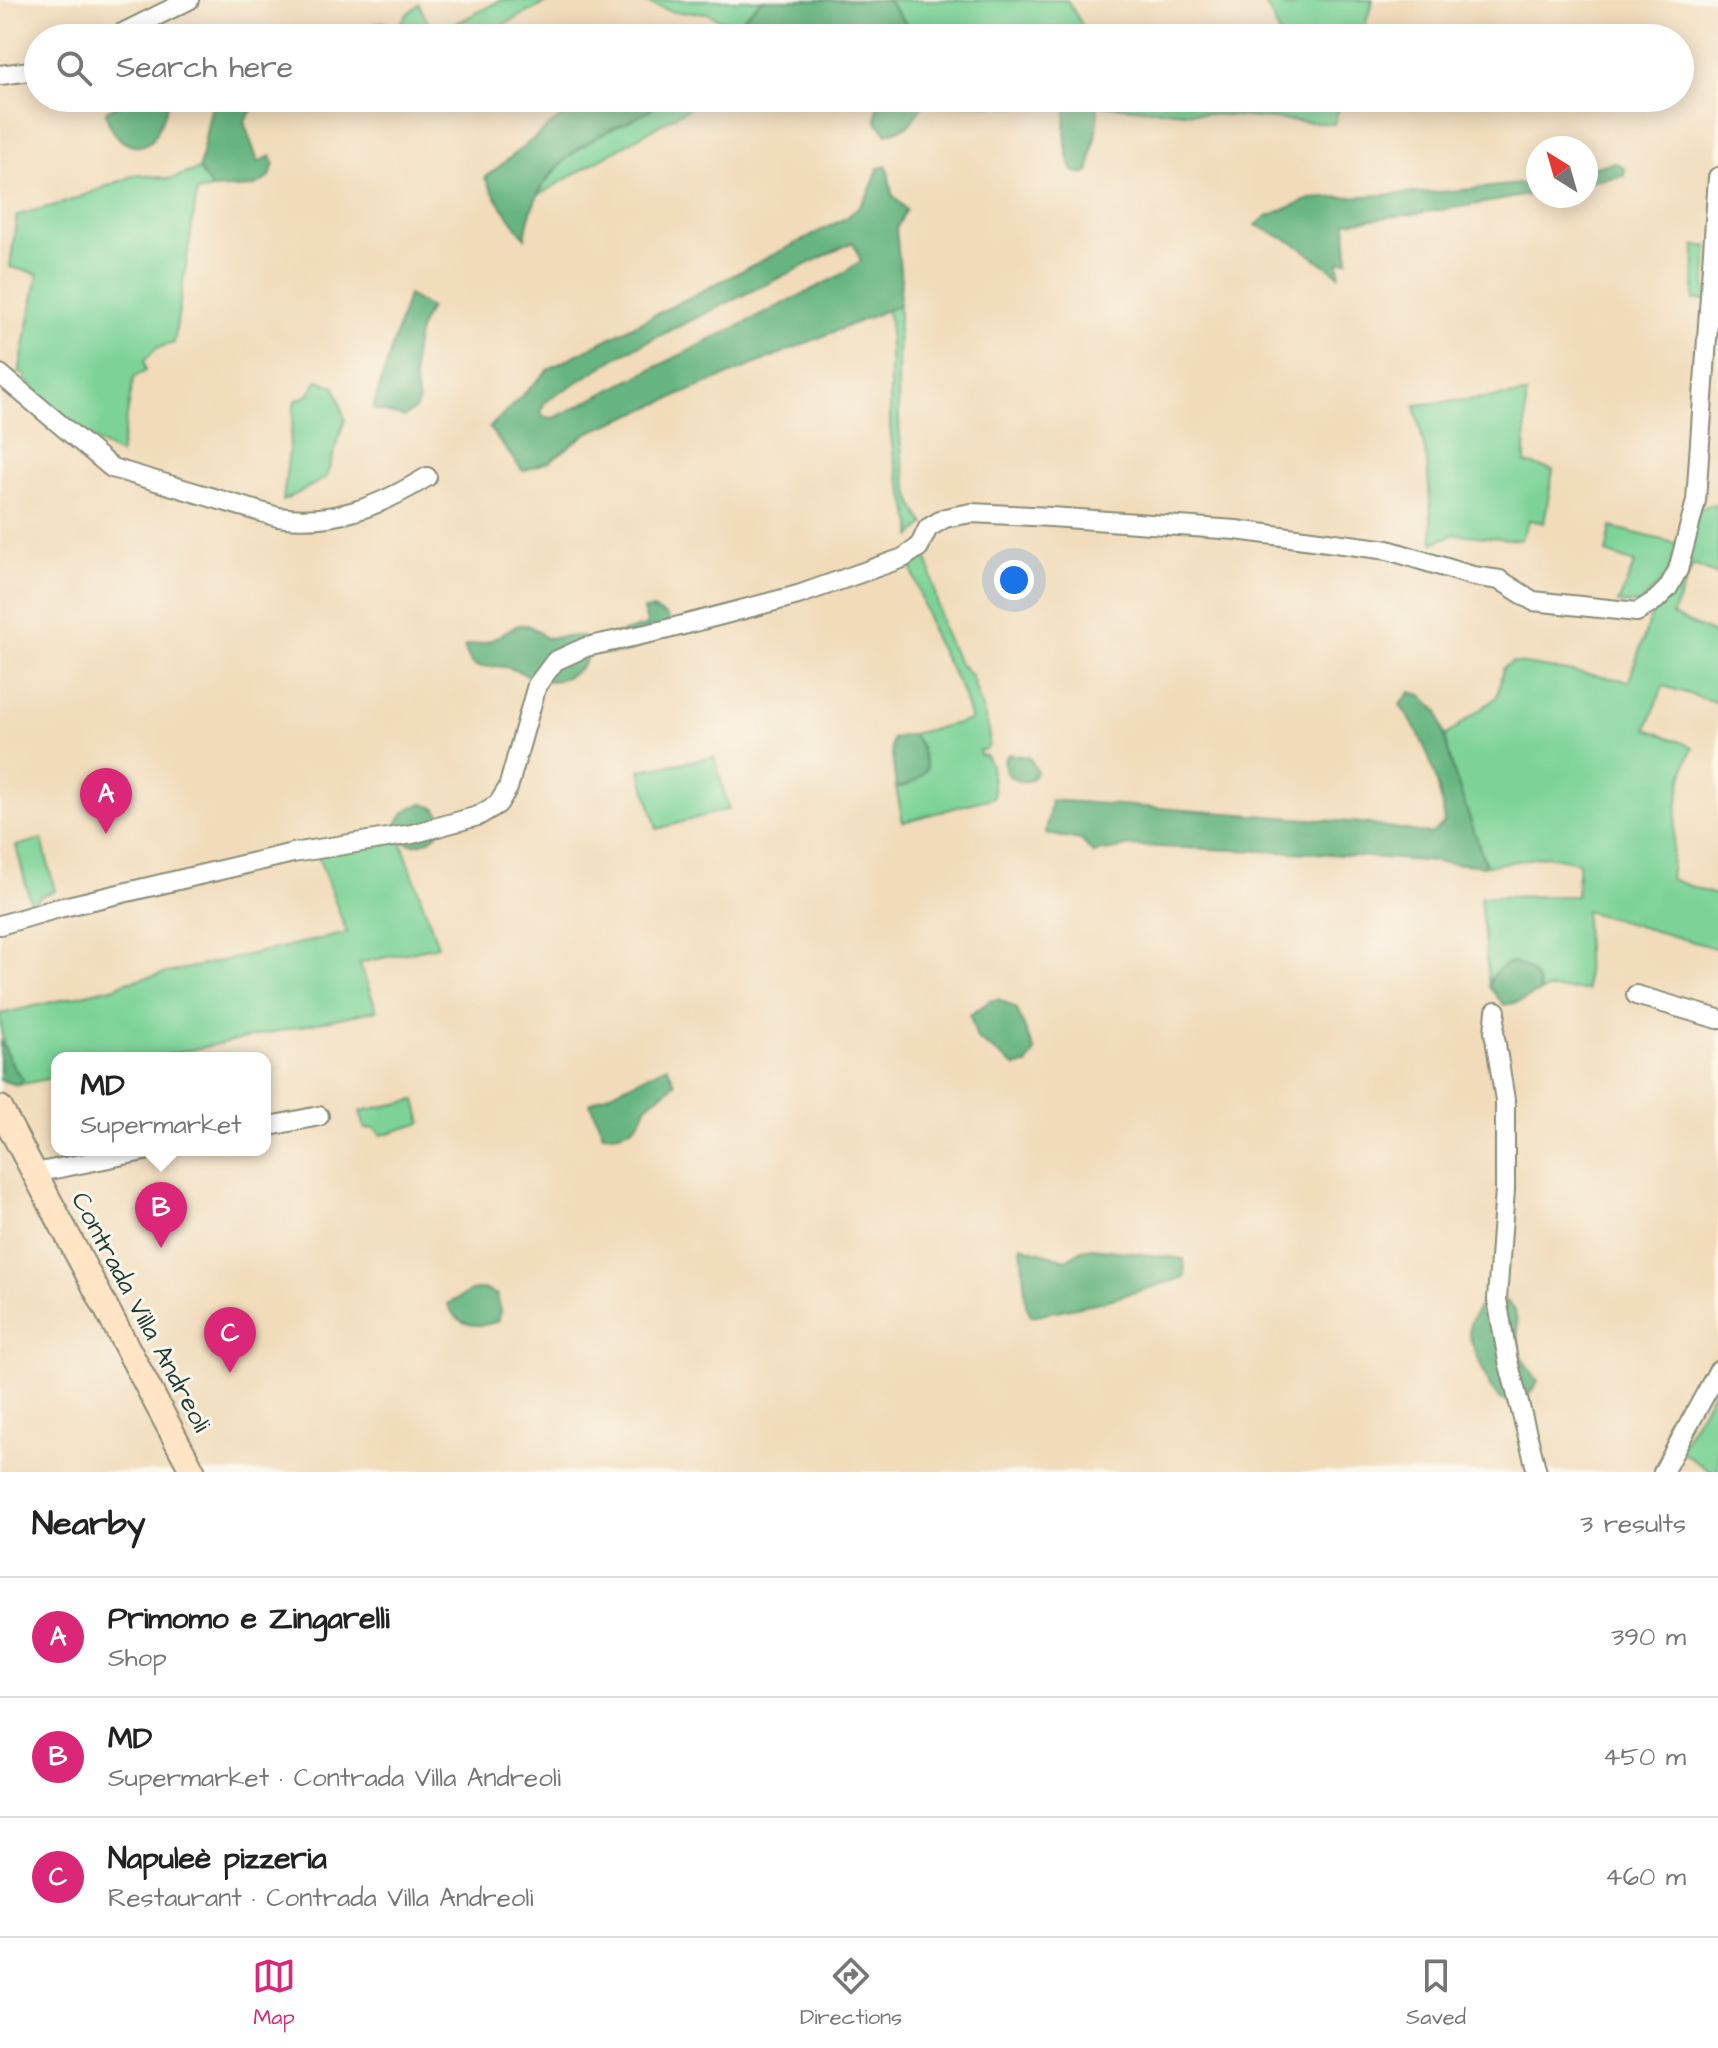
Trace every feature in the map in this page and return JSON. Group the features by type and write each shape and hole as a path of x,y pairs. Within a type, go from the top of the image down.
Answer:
{"main road":[{"name":"Contrada Villa Andreoli","path":"0,1108 193,1468"}],"street":[{"path":"140,24 189,0"},
{"path":"0,75 24,72"},
{"path":"0,925 55,909 293,853 412,834 478,816 498,804 508,788 537,685 555,661 586,647 798,595 903,558 919,547 928,528 945,518 971,513 1236,530 1388,550 1473,576 1500,580 1533,601 1637,612 1668,588 1678,570 1696,501 1718,177"},
{"path":"0,374 112,468 278,517 304,520 340,517 400,494 427,477"},
{"path":"1636,995 1718,1019"},
{"path":"1496,1011 1494,1032 1505,1100 1505,1190 1497,1299 1508,1361 1537,1472"},
{"path":"271,1126 319,1116"},
{"path":"35,1173 119,1156"},
{"path":"1663,1472 1718,1371"}],"green space":[{"path":"501,0 552,0 505,24 455,24"},
{"path":"639,0 762,0 739,22 720,20 708,13 674,12"},
{"path":"762,0 887,0 906,24 736,24"},
{"path":"887,0 1067,0 1082,24 906,24"},
{"path":"1261,0 1276,0 1286,7 1293,7 1303,0 1373,0 1365,24 1275,24"},
{"path":"419,4 430,24 399,24"},
{"path":"106,112 165,112 151,141 135,146 121,140"},
{"path":"210,112 251,112 244,122 258,162 271,156 274,163 270,177 253,187 212,189 199,169"},
{"path":"569,112 646,112 581,147 554,170 535,200 525,238 485,178"},
{"path":"682,112 535,197 559,166 576,151 609,130 645,113"},
{"path":"877,112 918,112 908,126 887,134 876,121"},
{"path":"1066,112 1097,112 1090,171 1085,175 1073,171 1066,145"},
{"path":"1184,112 1338,112 1334,124"},
{"path":"1615,162 1625,169 1624,176 1598,180 1598,166"},
{"path":"887,166 892,194 906,210 896,229 901,280 899,305 587,433 550,461 523,471 489,428 550,368 846,218 866,196 878,168","holes":["853,242 861,261 839,276 554,418 544,417 541,412 544,403 624,353"]},
{"path":"199,169 212,189 197,192 174,343 157,348 144,361 146,371 134,377 120,454 81,431 25,380 25,375 19,373 38,274 10,267 17,215 67,202 138,174 170,179"},
{"path":"1526,183 1526,195 1346,222 1348,260 1339,261 1339,275 1294,243 1256,225 1267,216 1310,199 1453,191"},
{"path":"1695,246 1708,246 1705,300 1694,300"},
{"path":"408,295 430,308 414,353 414,378 419,401 415,409 404,417 373,409"},
{"path":"899,305 901,451 914,506 925,524 912,536 890,427 890,323 886,309"},
{"path":"318,380 335,387 345,419 326,478 283,501 295,401 308,395"},
{"path":"1526,394 1525,463 1553,470 1544,523 1529,520 1520,540 1455,534 1433,543 1427,461 1415,405"},
{"path":"1718,506 1718,575 1693,565 1672,615 1718,636 1718,703 1663,686 1647,729 1693,747 1679,793 1670,879 1718,896 1718,949 1585,911 1587,990 1548,989 1540,992 1539,984 1491,978 1489,987 1480,897 1576,896 1579,862 1546,856 1486,866 1444,737 1497,697 1503,668 1512,662 1629,681 1652,613 1700,508"},
{"path":"1611,527 1678,544 1667,576 1640,604 1618,603 1635,563 1606,553"},
{"path":"923,552 929,564 943,630 958,662 971,675 989,730 989,745 985,750 979,750 991,765 994,797 903,822 896,788 909,785 920,745 912,734 971,720 962,691 934,638 909,560"},
{"path":"653,609 670,621 641,645 615,654 587,652 580,668 557,680 541,680 501,666 477,666 464,647 486,642 523,625 537,630 545,638 581,636 585,643 648,625 643,610"},
{"path":"1411,692 1421,695 1438,711 1453,770 1486,866 1316,853 1132,846 1093,853 1081,840 1046,834 1051,800 1362,823 1431,834 1444,823 1442,807 1424,746 1400,705"},
{"path":"912,734 920,745 927,768 914,782 896,788 891,745 893,738"},
{"path":"1008,754 1029,757 1037,771 1034,776 1023,781 1006,773 1004,760"},
{"path":"714,757 729,809 657,829 640,770"},
{"path":"422,804 437,810 446,825 422,843 401,840 395,834 403,814"},
{"path":"42,839 55,891 40,896 32,908 16,846"},
{"path":"401,841 438,946 359,963 377,1010 181,1052 51,1052 51,1078 18,1085 23,1079 5,1049 0,1014 126,982 347,933 317,854"},
{"path":"1514,962 1532,973 1540,992 1504,1005 1489,987 1498,970"},
{"path":"998,999 1016,1008 1035,1051 1027,1065 1015,1066 977,1039 970,1015"},
{"path":"0,1040 23,1079 18,1085 0,1080"},
{"path":"667,1066 675,1083 648,1105 631,1128 621,1133 603,1134 590,1103"},
{"path":"416,1100 422,1123 382,1135 374,1128 365,1129 360,1111"},
{"path":"1021,1246 1066,1260 1092,1248 1184,1259 1185,1277 1105,1301 1031,1316 1026,1305"},
{"path":"483,1289 497,1295 501,1311 498,1321 475,1325 456,1317 448,1304 471,1291"},
{"path":"1486,1294 1506,1301 1515,1313 1520,1352 1538,1382 1526,1398 1511,1404 1499,1398 1490,1387 1469,1336 1470,1323"},
{"path":"1718,1384 1718,1472 1712,1472 1678,1450"}],"place":[{"name":"Primomo e Zingarelli","path":"106,834"},
{"name":"MD","path":"161,1248"},
{"name":"Napuleè pizzeria","path":"230,1373"}]}
